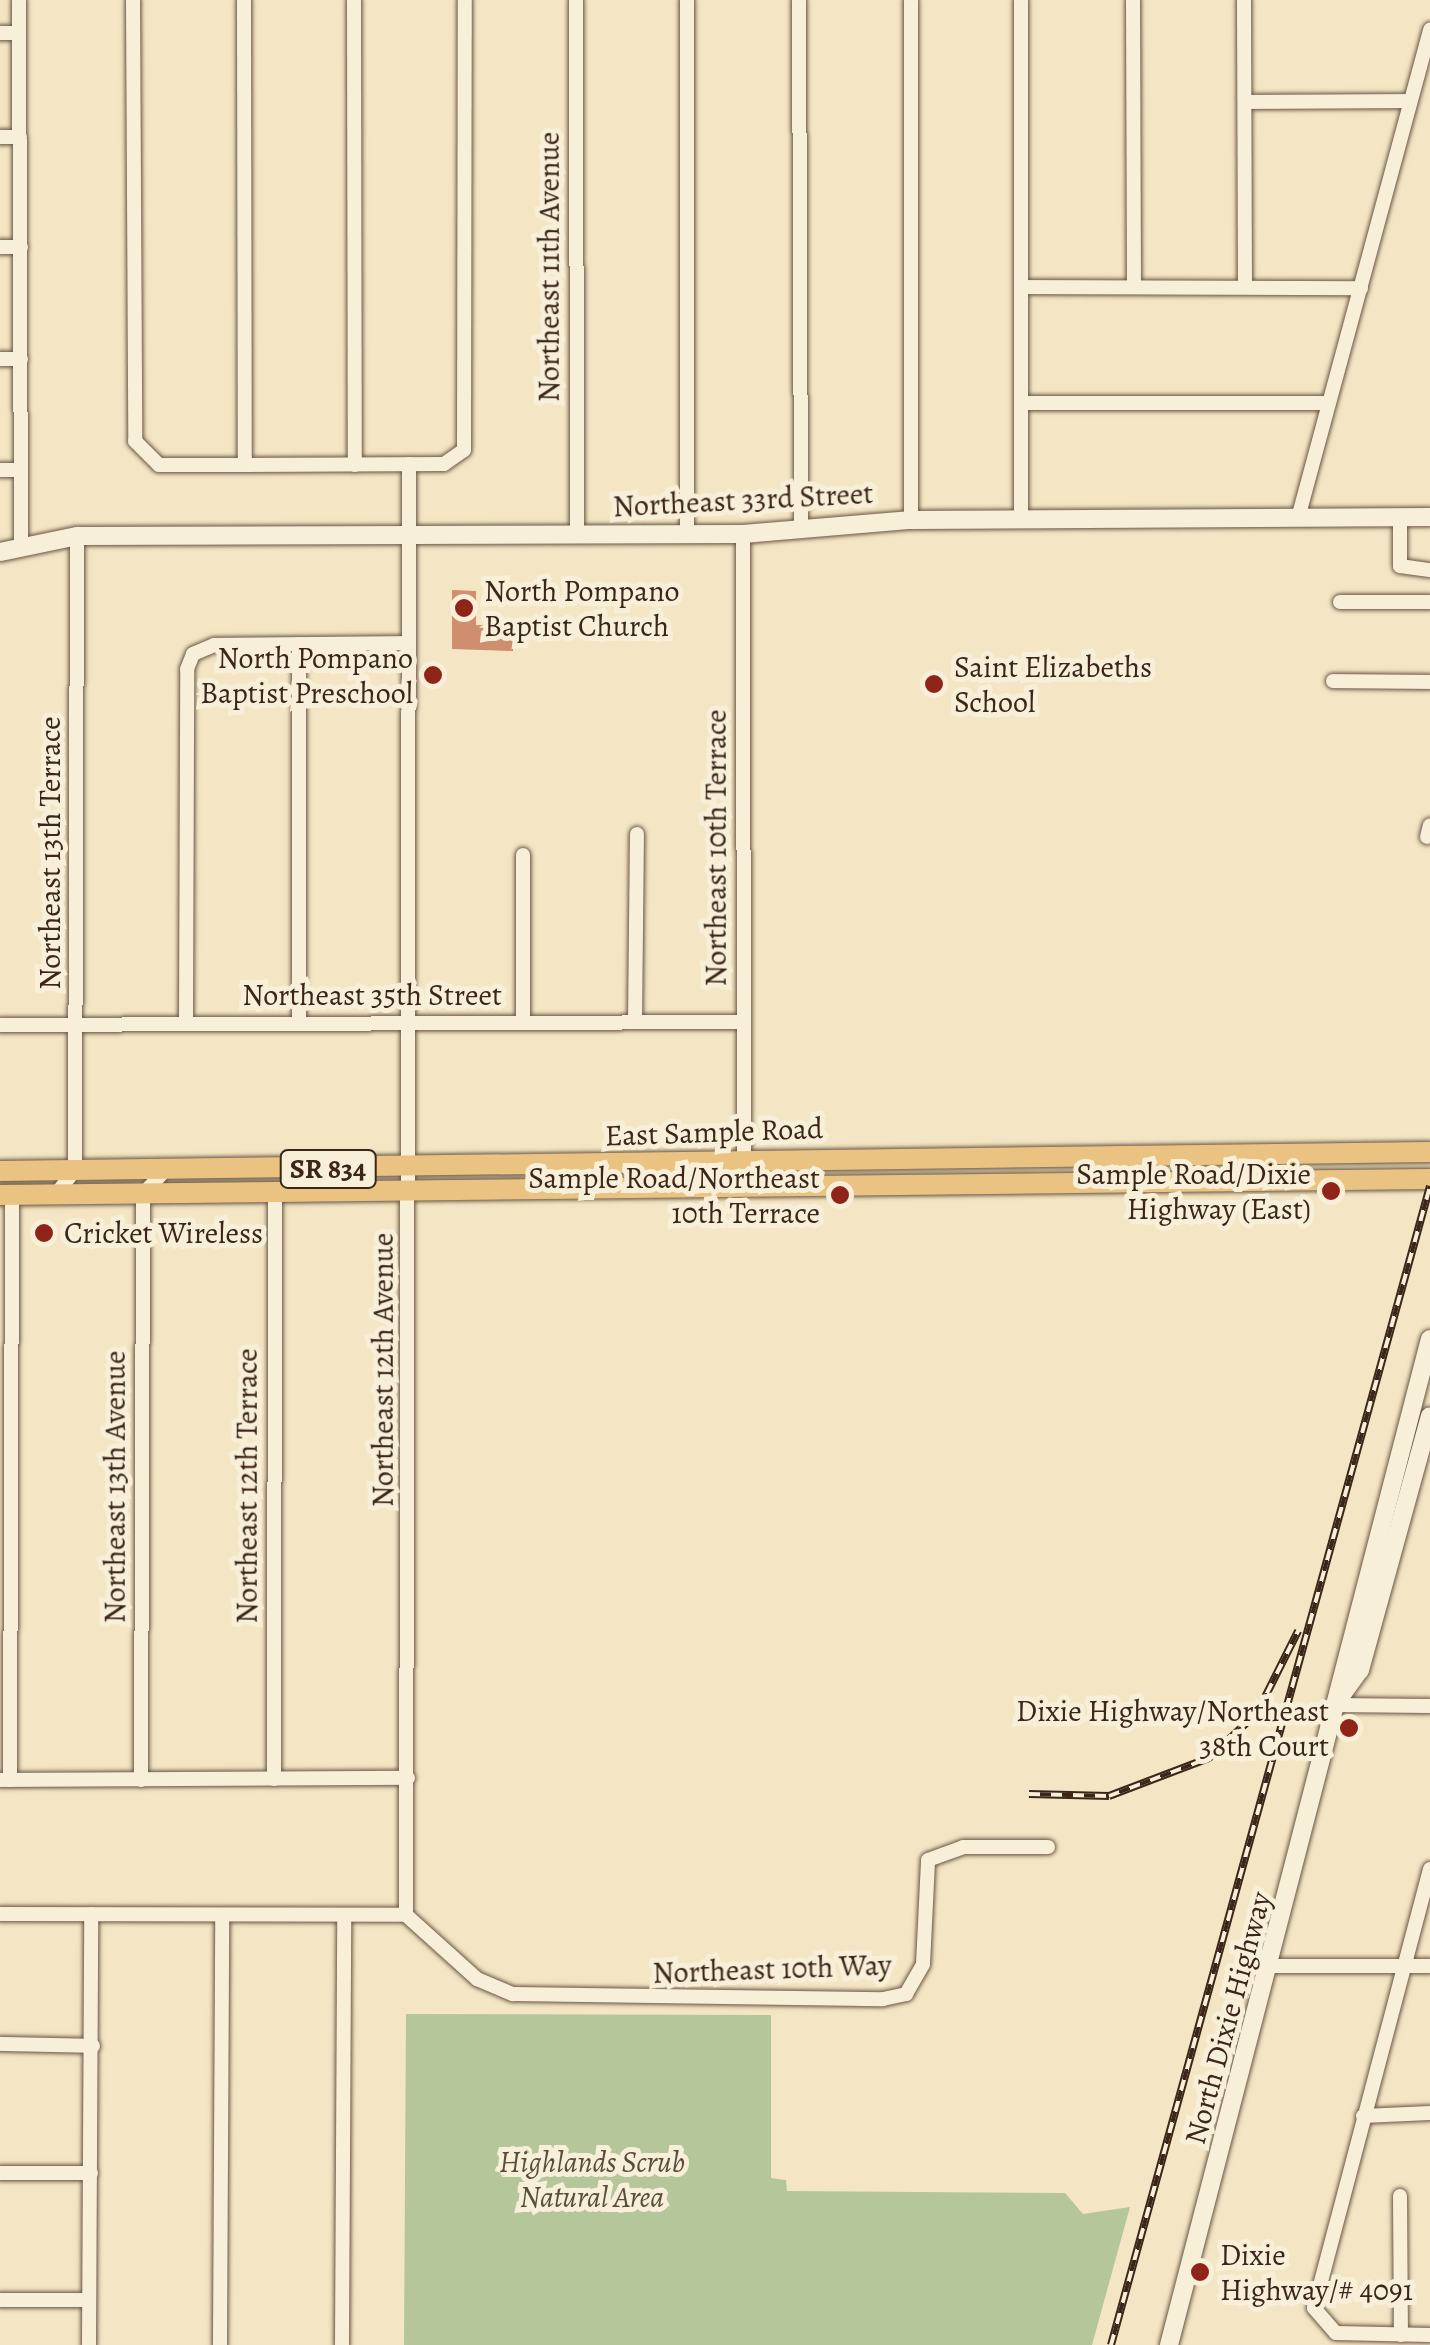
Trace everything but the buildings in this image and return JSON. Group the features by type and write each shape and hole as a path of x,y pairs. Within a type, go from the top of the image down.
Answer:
{"main road":[{"name":"East Sample Road","path":"0,1171 410,1169 1430,1152"},
{"path":"1127,1181 1158,1156"},
{"path":"757,1188 778,1161"},
{"name":"East Sample Road","path":"6,1195 1430,1180"}],"street":[{"path":"19,0 21,543"},
{"path":"133,0 135,441 142,456 159,465 409,464 456,459 466,436 465,0"},
{"path":"244,0 245,465"},
{"path":"354,0 355,464"},
{"name":"Northeast 11th Avenue","path":"576,0 577,534"},
{"path":"687,0 688,533"},
{"path":"799,0 800,524"},
{"path":"910,0 911,520"},
{"path":"1021,0 1021,520"},
{"path":"1134,0 1134,287"},
{"path":"1244,0 1246,288"},
{"path":"1298,518 1430,30"},
{"path":"0,33 19,33"},
{"path":"1244,102 1410,102"},
{"path":"0,137 20,137"},
{"path":"0,248 21,247"},
{"path":"1022,287 1361,288"},
{"path":"0,359 21,359"},
{"path":"1022,403 1328,403"},
{"name":"Northeast 12th Avenue","path":"406,1916 409,464"},
{"path":"0,470 22,470"},
{"path":"1400,517 1400,566 1430,570"},
{"name":"Northeast 33rd Street","path":"0,552 21,543 77,536 743,534 800,524 911,520 1430,517"},
{"name":"Northeast 10th Terrace","path":"743,534 744,1163"},
{"name":"Northeast 13th Terrace","path":"75,1170 77,536"},
{"path":"1340,602 1430,602"},
{"path":"186,1024 193,654 214,645 407,643"},
{"path":"299,644 299,1024"},
{"path":"1334,681 1430,682"},
{"path":"634,1022 637,834"},
{"path":"523,1022 524,855"},
{"name":"Northeast 35th Street","path":"0,1025 744,1022"},
{"path":"724,1189 744,1163"},
{"path":"54,1194 75,1170"},
{"path":"144,1194 165,1170"},
{"name":"Northeast 13th Avenue","path":"142,1780 144,1194"},
{"name":"Northeast 12th Terrace","path":"274,1779 275,1194"},
{"path":"6,1195 5,1780 408,1778"},
{"name":"North Dixie Highway","path":"1169,2345 1430,1339"},
{"name":"North Dixie Highway","path":"1335,1705 1360,1670 1429,1424"},
{"path":"1335,1705 1430,1706"},
{"name":"Northeast 10th Way","path":"406,1916 478,1979 513,1994 882,1999 906,1994 923,1964 928,1860 963,1847 1048,1847"},
{"path":"1430,1869 1317,2281 1320,2324 1336,2333 1430,2334"},
{"path":"0,1914 406,1916"},
{"path":"90,2345 91,1914"},
{"path":"220,2345 222,1915"},
{"path":"342,2345 344,1915"},
{"path":"1270,1966 1430,1966"},
{"path":"0,2044 93,2046"},
{"path":"1363,2116 1430,2114"},
{"path":"0,2173 90,2173"},
{"path":"1400,2196 1401,2335"},
{"path":"0,2300 88,2300"}],"green space":[{"name":"Highlands Scrub Natural Area","path":"406,2014 771,2015 771,2178 786,2180 787,2191 1065,2193 1083,2214 1130,2207 1092,2345 404,2345"}],"railway":[{"path":"1111,2345 1430,1186"},
{"path":"1029,1794 1109,1796 1209,1758 1257,1713 1298,1631"}],"place":[{"name":"North Pompano Baptist Church","path":"464,608"},
{"name":"North Pompano Baptist Preschool","path":"433,675"},
{"name":"Saint Elizabeths School","path":"934,684"},
{"name":"Sample Road/Dixie Highway (East)","path":"1331,1191"},
{"name":"Sample Road/Northeast 10th Terrace","path":"840,1195"},
{"name":"Cricket Wireless","path":"44,1233"},
{"name":"Dixie Highway/Northeast 38th Court","path":"1349,1728"},
{"name":"Dixie Highway/# 4091","path":"1200,2272"}]}
